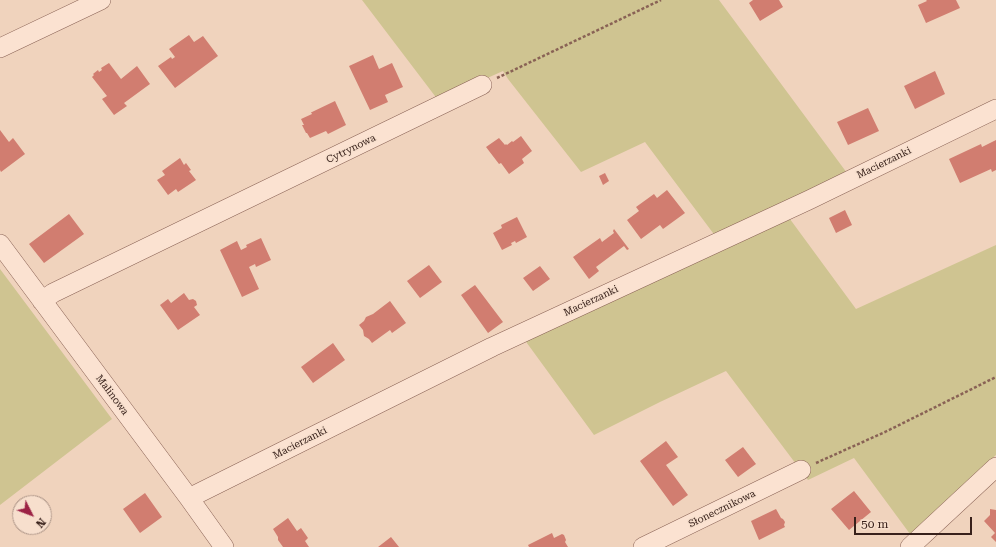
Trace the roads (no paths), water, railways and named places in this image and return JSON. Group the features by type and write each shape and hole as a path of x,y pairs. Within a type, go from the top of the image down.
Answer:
{"street":[{"path":"0,48 101,0"},
{"name":"Cytrynowa","path":"42,301 53,293 482,85"},
{"name":"Macierzanki","path":"189,498 492,347 802,203 996,109"},
{"name":"Malinowa","path":"0,244 224,547"},
{"path":"910,547 996,467"},
{"name":"Słonecznikowa","path":"643,547 801,470"}]}
